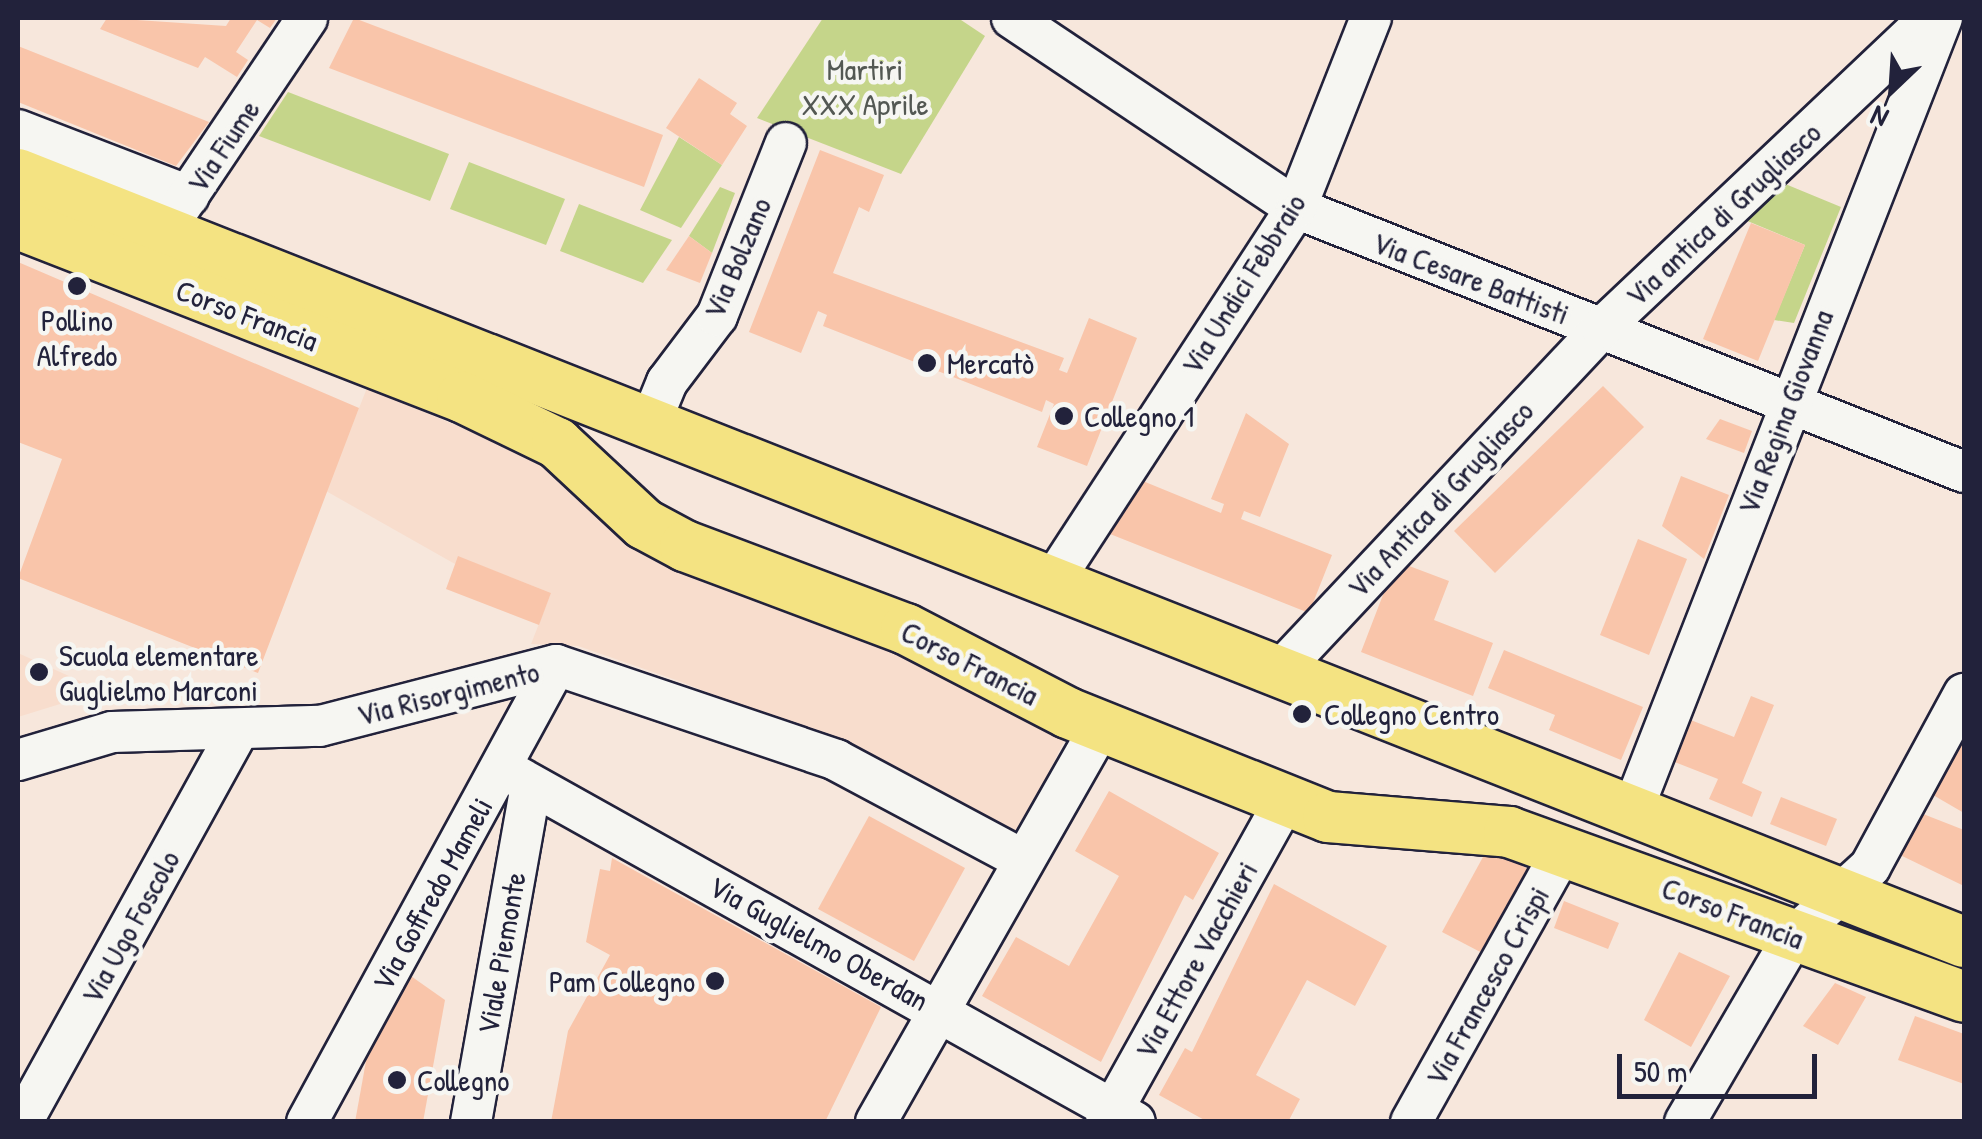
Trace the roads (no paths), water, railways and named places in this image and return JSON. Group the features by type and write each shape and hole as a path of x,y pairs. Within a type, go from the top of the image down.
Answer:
{"main road":[{"name":"Corso Francia","path":"18,174 177,214 651,421 1051,584 1964,942"},
{"name":"Corso Francia","path":"18,224 462,397 557,443 644,524 685,546 906,629 1068,713 1328,817 1509,832 1964,997"}],"street":[{"name":"Via Fiume","path":"136,272 307,18"},
{"name":"Via Cesare Battisti","path":"1012,18 1296,208 1964,472"},
{"name":"Via Undici Febbraio","path":"1051,584 1296,208 1372,18"},
{"name":"Via antica di Grugliasco","path":"1602,328 1930,18"},
{"name":"Via Regina Giovanna","path":"1633,809 1787,403 1942,18"},
{"name":"Corso Francia","path":"18,130 177,214"},
{"name":"Via Bolzano","path":"651,421 667,382 717,316 786,142"},
{"name":"Via Antica di Grugliasco","path":"1280,672 1602,328"},
{"name":"Via Risorgimento","path":"18,760 112,732 237,733 320,726 556,666 836,760 1023,860"},
{"name":"Via Goffredo Mameli","path":"306,1122 516,776 556,666"},
{"path":"1686,1122 1793,937 1838,892 1870,867 1964,694"},
{"name":"Via Ugo Foscolo","path":"22,1120 237,733"},
{"path":"876,1122 1090,746"},
{"name":"Via Guglielmo Oberdan","path":"516,776 939,1010 1118,1117"},
{"name":"Viale Piemonte","path":"471,1122 516,776"},
{"name":"Via Ettore Vacchieri","path":"1118,1117 1286,800"},
{"name":"Via Francesco Crispi","path":"1411,1122 1563,850"}],"place":[{"name":"Pollino Alfredo","path":"77,286"},
{"name":"Mercatò","path":"927,363"},
{"name":"Collegno 1","path":"1064,416"},
{"name":"Scuola elementare Guglielmo Marconi","path":"39,672"},
{"name":"Collegno Centro","path":"1302,714"},
{"name":"Pam Collegno","path":"715,981"},
{"name":"Collegno","path":"397,1080"}],"park label":[{"name":"Martiri XXX Aprile","path":"865,86"}]}
